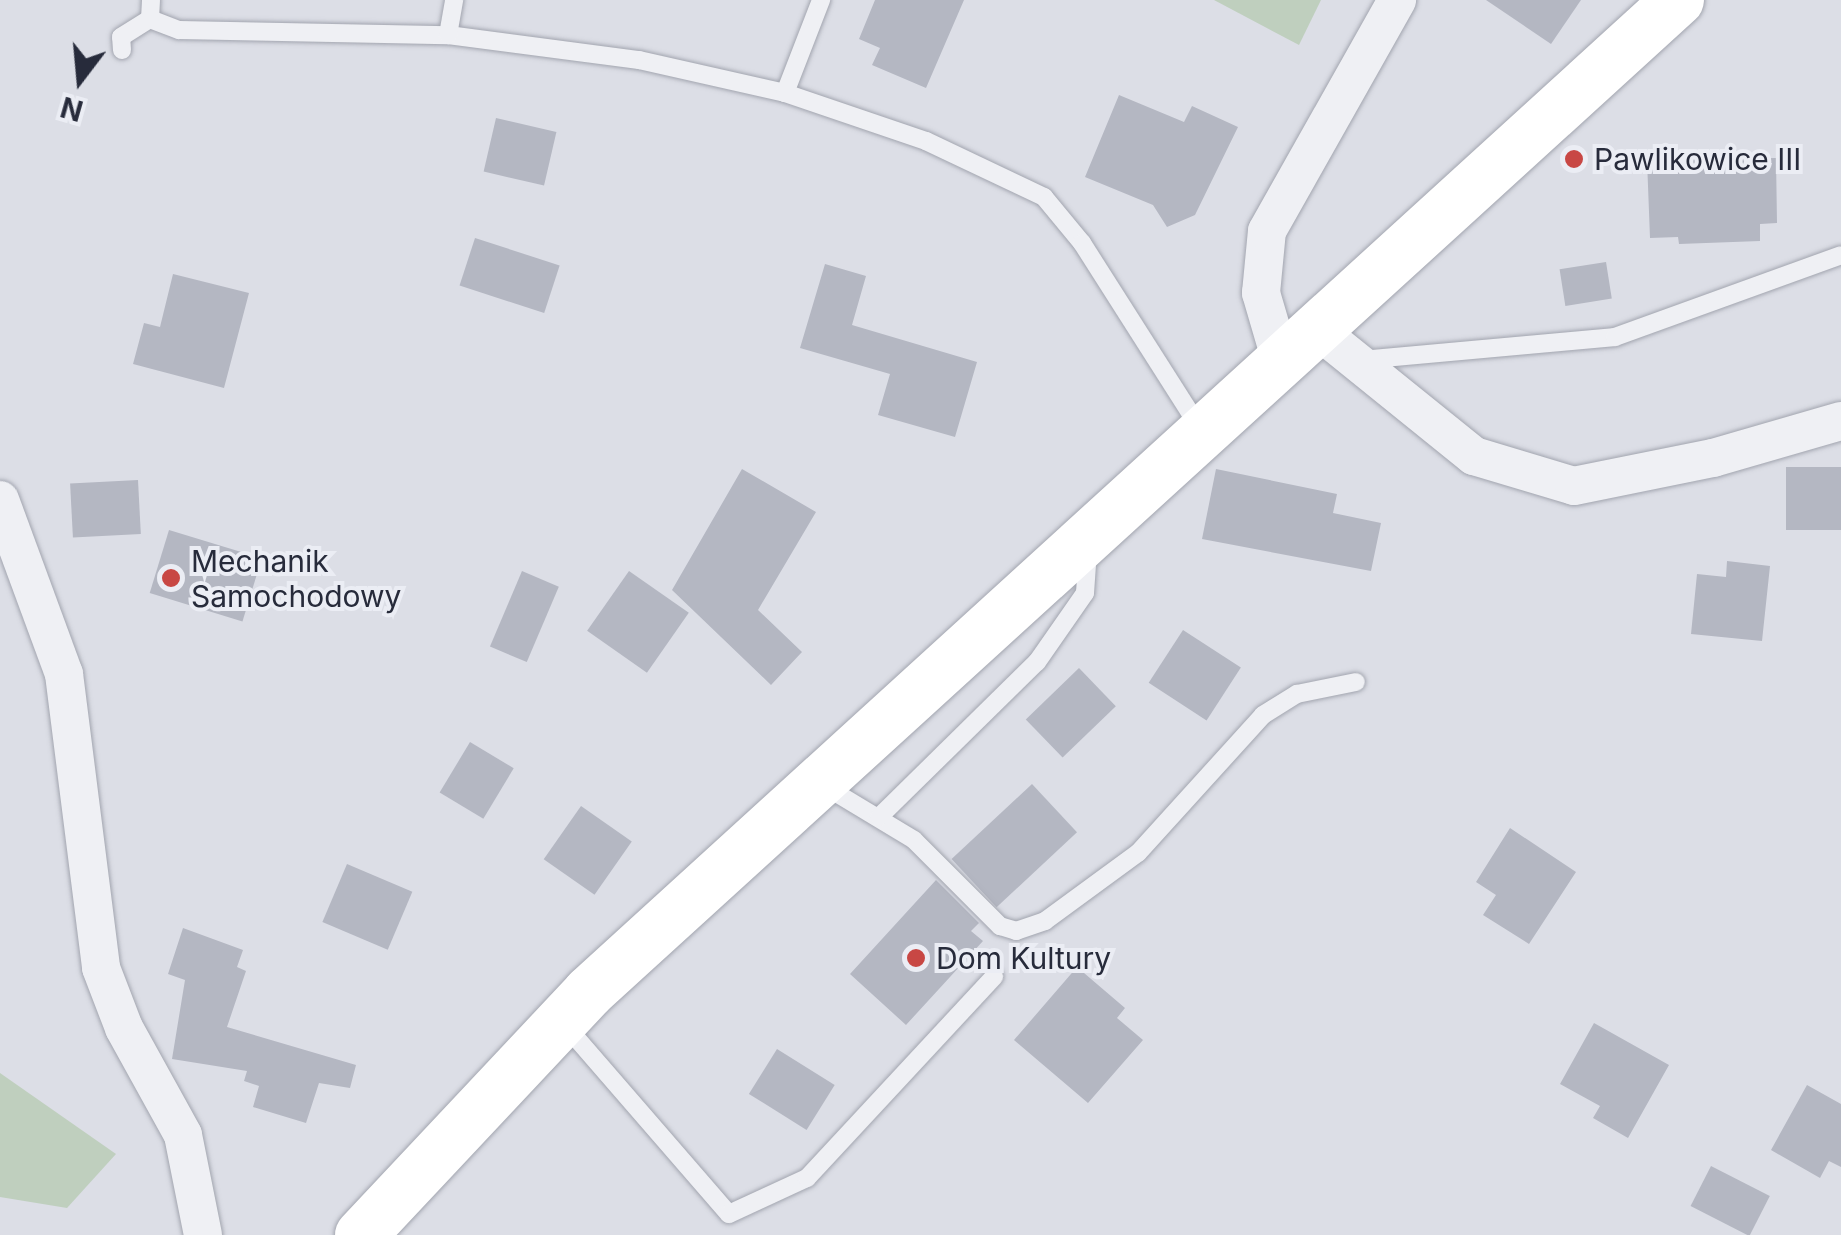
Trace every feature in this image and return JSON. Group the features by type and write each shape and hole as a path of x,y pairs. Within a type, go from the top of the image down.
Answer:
{"main road":[{"path":"360,1235 561,1021 1091,530 1678,0"}],"street":[{"path":"1397,0 1267,231 1261,292 1297,343 1357,361 1474,456 1574,486 1713,458 1841,421"},
{"path":"0,500 64,674 102,968 124,1028 183,1135 203,1235"}],"lane":[{"path":"448,35 454,0"},
{"path":"785,93 821,0"},
{"path":"122,50 121,37 150,10 179,30 448,35 639,60 785,93 926,141 1044,197 1082,243 1201,430"},
{"path":"1357,361 1615,337 1841,255"},
{"path":"879,817 1037,662 1084,593 1091,530"},
{"path":"818,782 914,840 1000,926 1016,931 1045,922 1138,853 1263,714 1297,694 1356,682"},
{"path":"561,1021 729,1214 808,1178 994,978"}],"green space":[{"path":"1214,0 1321,0 1299,45"},
{"path":"0,1073 116,1154 67,1208 0,1197"}],"building":[{"path":"875,0 964,0 926,88 872,65 880,48 859,39"},
{"path":"1486,0 1581,0 1551,44"},
{"path":"1119,95 1184,122 1192,106 1238,127 1195,215 1167,227 1153,205 1085,177"},
{"path":"496,118 556,132 544,186 484,172"},
{"path":"1776,158 1777,223 1760,224 1760,241 1679,244 1678,237 1650,238 1647,160"},
{"path":"475,238 560,266 544,313 460,286"},
{"path":"1606,262 1612,299 1565,306 1560,269"},
{"path":"825,264 866,276 852,325 977,362 955,437 878,415 890,374 800,348"},
{"path":"173,274 249,293 224,388 133,364 144,323 160,327"},
{"path":"1786,467 1841,467 1841,530 1786,530"},
{"path":"742,469 816,512 758,610 802,652 771,685 672,590"},
{"path":"1216,469 1337,494 1333,513 1381,523 1371,571 1202,539"},
{"path":"138,480 141,534 73,537 70,484"},
{"path":"169,530 262,558 242,621 150,593"},
{"path":"1727,561 1770,566 1762,641 1691,634 1697,574 1726,577"},
{"path":"522,571 559,587 527,662 490,646"},
{"path":"629,571 689,613 647,673 587,631"},
{"path":"1183,630 1241,668 1207,720 1149,683"},
{"path":"1079,668 1116,706 1063,758 1026,719"},
{"path":"470,742 514,768 483,819 440,793"},
{"path":"1032,784 1077,832 997,907 952,859"},
{"path":"581,806 632,842 595,895 544,859"},
{"path":"1510,828 1576,872 1529,944 1483,915 1496,895 1476,882"},
{"path":"347,864 412,892 388,950 322,922"},
{"name":"Dom Kultury","path":"936,880 979,923 971,931 983,941 906,1025 850,974"},
{"path":"183,928 243,950 237,967 246,971 227,1027 356,1065 350,1088 319,1083 306,1123 253,1107 259,1086 244,1081 247,1071 172,1059 185,980 168,974"},
{"path":"1077,967 1125,1008 1117,1018 1143,1040 1088,1103 1014,1040"},
{"path":"1594,1023 1669,1065 1628,1138 1593,1118 1600,1106 1560,1084"},
{"path":"777,1049 835,1085 807,1130 749,1094"},
{"path":"1807,1085 1841,1104 1841,1167 1829,1161 1820,1178 1771,1150"},
{"path":"1711,1166 1770,1196 1750,1235 1691,1206"}],"place":[{"name":"Pawlikowice III","path":"1574,159"},
{"name":"Mechanik Samochodowy","path":"171,578"},
{"name":"Dom Kultury","path":"916,958"}]}
